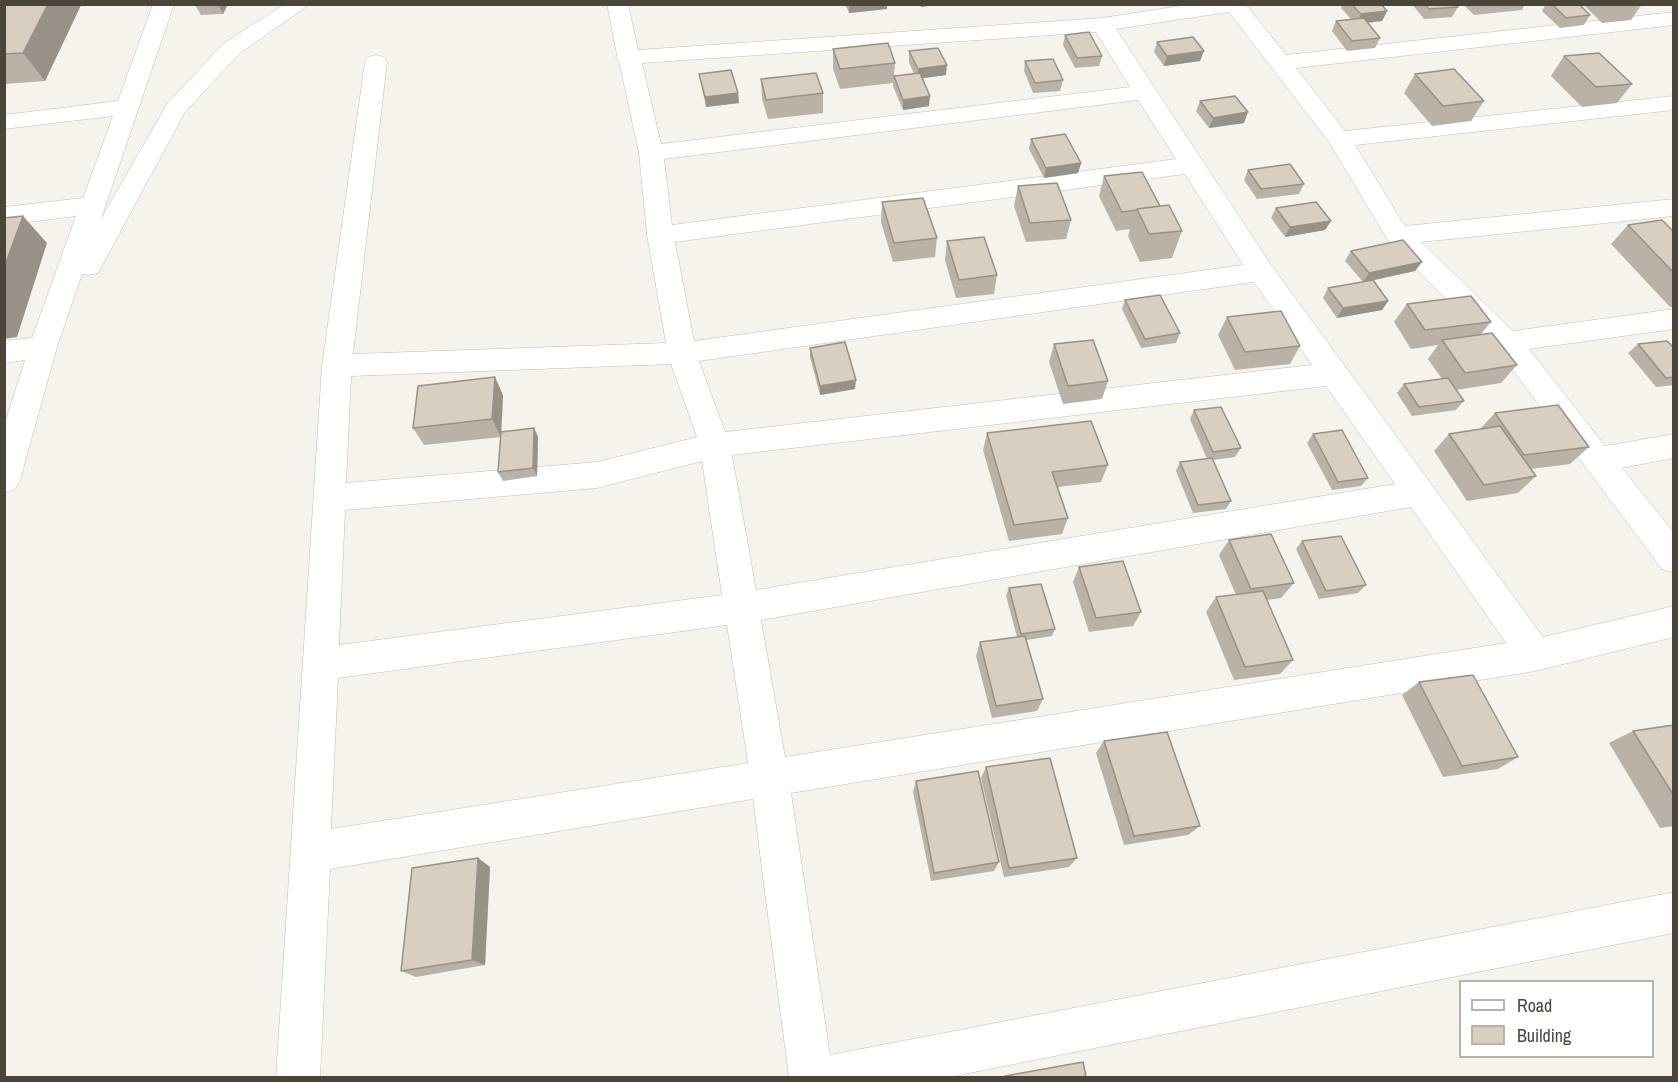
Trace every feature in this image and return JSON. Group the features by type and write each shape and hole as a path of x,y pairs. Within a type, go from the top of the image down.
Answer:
{"street":[{"path":"4,480 43,347 164,4"},
{"path":"8,366 43,347 175,109 232,48 300,4"},
{"path":"617,4 627,57 651,153 660,235 682,353 715,445 769,777 811,1077"},
{"path":"627,57 1102,25 1235,5 1339,139 1398,236 1507,342 1674,559"},
{"path":"1279,63 1674,18"},
{"path":"1102,25 1261,272 1535,655"},
{"path":"298,1077 337,366 376,62"},
{"path":"651,153 1145,92"},
{"path":"1339,139 1674,103"},
{"path":"4,122 128,107"},
{"path":"660,235 1193,165"},
{"path":"4,216 93,205"},
{"path":"1398,236 1674,207"},
{"path":"337,366 682,353 1261,272"},
{"path":"1507,342 1674,319"},
{"path":"330,498 597,475 715,445 1332,374"},
{"path":"1596,460 1674,446"},
{"path":"321,664 742,608 1418,493"},
{"path":"310,852 1535,655 1674,621"},
{"path":"830,1077 1674,912"}],"building":[{"path":"4,4 48,4 23,53 4,54"},
{"path":"1351,4 1381,4 1387,11 1361,14"},
{"path":"1425,4 1455,4 1458,7 1429,9"},
{"path":"1552,4 1579,4 1590,15 1566,18"},
{"path":"1364,18 1380,38 1352,41 1336,21"},
{"path":"1089,32 1102,56 1077,58 1065,35"},
{"path":"1193,37 1204,51 1167,56 1157,42"},
{"path":"888,43 895,63 840,69 833,49"},
{"path":"938,48 947,65 918,69 909,51"},
{"path":"1599,53 1632,84 1596,87 1564,56"},
{"path":"1053,59 1063,80 1035,83 1025,61"},
{"path":"1454,69 1484,101 1443,106 1415,74"},
{"path":"731,70 738,93 705,97 699,74"},
{"path":"816,73 823,93 766,100 761,79"},
{"path":"920,73 930,96 903,100 894,76"},
{"path":"1235,96 1248,112 1213,118 1200,101"},
{"path":"1065,134 1081,163 1046,168 1031,139"},
{"path":"1290,164 1304,184 1261,189 1248,170"},
{"path":"1142,172 1160,206 1122,212 1104,176"},
{"path":"1057,183 1071,220 1030,223 1018,186"},
{"path":"923,198 937,238 894,243 882,202"},
{"path":"1316,202 1331,221 1290,227 1276,208"},
{"path":"1169,205 1182,231 1149,234 1137,209"},
{"path":"23,216 4,268 4,218"},
{"path":"1662,220 1674,232 1674,273 1628,225"},
{"path":"984,237 997,275 959,280 947,241"},
{"path":"1403,240 1422,262 1369,273 1351,251"},
{"path":"1373,280 1388,301 1343,308 1328,288"},
{"path":"1160,295 1180,333 1145,339 1125,300"},
{"path":"1471,296 1491,322 1425,330 1407,304"},
{"path":"1281,311 1300,346 1245,352 1227,317"},
{"path":"1492,333 1517,365 1465,373 1442,340"},
{"path":"1093,340 1108,381 1068,386 1054,344"},
{"path":"1667,341 1674,348 1674,377 1666,378 1638,344"},
{"path":"845,342 856,380 820,386 810,348"},
{"path":"495,377 492,419 413,428 418,386"},
{"path":"1448,378 1464,401 1419,407 1404,384"},
{"path":"1558,405 1589,447 1524,455 1495,413"},
{"path":"1221,407 1241,448 1213,452 1194,410"},
{"path":"1091,421 1108,465 1052,472 1068,518 1014,525 987,433"},
{"path":"1500,426 1536,476 1484,485 1449,434"},
{"path":"534,428 533,468 498,472 501,432"},
{"path":"1342,430 1368,478 1338,482 1313,434"},
{"path":"1212,458 1231,501 1198,505 1180,462"},
{"path":"1271,534 1294,583 1251,589 1229,540"},
{"path":"1341,536 1366,585 1326,591 1302,541"},
{"path":"1123,561 1141,612 1096,618 1079,567"},
{"path":"1041,584 1055,629 1021,634 1009,588"},
{"path":"1263,591 1293,660 1245,667 1216,597"},
{"path":"1025,636 1043,699 996,706 980,642"},
{"path":"1473,675 1518,757 1462,766 1419,682"},
{"path":"1674,725 1674,796 1633,731"},
{"path":"1167,732 1200,826 1134,836 1104,741"},
{"path":"1050,758 1077,858 1009,868 986,767"},
{"path":"978,771 999,862 934,873 916,781"},
{"path":"478,858 472,960 401,971 412,868"},
{"path":"1083,1062 1086,1077 1005,1077 1005,1076"}]}
